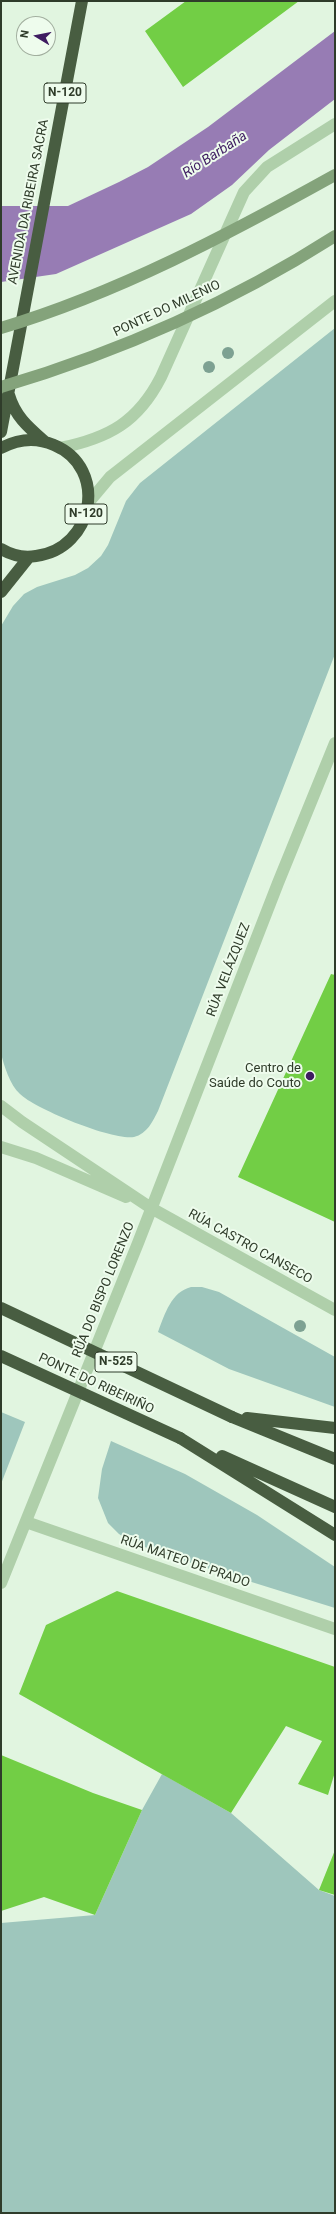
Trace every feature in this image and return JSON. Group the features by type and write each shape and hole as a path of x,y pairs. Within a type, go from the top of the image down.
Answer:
{"highway":[{"name":"AVENIDA DA RIBEIRA SACRA","path":"1,432 7,409 5,389 28,283 82,1"},
{"path":"5,389 12,406 20,419 44,441"},
{"name":"N-120","path":"1,448 10,443 26,440 44,441 60,448 73,457 82,471 88,486 89,502 85,520 76,535 63,547 46,555 29,557 16,555 1,549"},
{"path":"1,592 29,557"},
{"name":"N-525","path":"1,1308 232,1417 335,1459"},
{"name":"PONTE DO RIBEIRIÑO","path":"1,1356 180,1438"},
{"name":"N-525","path":"232,1417 335,1428"},
{"path":"180,1438 335,1507"},
{"path":"180,1438 335,1535"}],"street":[{"path":"60,448 88,442 102,437 134,415 144,405 161,377 244,192 267,167 335,124"},
{"path":"1,328 122,282 198,246 335,175"},
{"name":"PONTE DO MILENIO","path":"5,389 76,363 183,318 248,287 335,236"},
{"path":"89,502 110,477 335,301"},
{"name":"RÚA VELÁZQUEZ","path":"151,1208 275,890 335,742"},
{"name":"RÚA CASTRO CANSECO","path":"1,1106 22,1122 151,1208 335,1310"},
{"name":"RÚA CASTRO CANSECO","path":"1,1147 36,1158 151,1208"},
{"name":"RÚA DO BISPO LORENZO","path":"1,1583 151,1208"},
{"name":"RÚA MATEO DE PRADO","path":"26,1522 335,1629"}],"shaded area":[{"path":"335,328 335,654 158,1111 149,1127 139,1135 134,1137 124,1137 110,1134 75,1123 41,1108 28,1100 13,1086 1,1053 1,626 13,606 24,594 37,587 75,575 88,568 101,556 108,545 126,501 140,483"},
{"path":"191,1287 202,1287 219,1292 335,1357 335,1407 229,1369 158,1332 166,1311 174,1299 178,1294"},
{"path":"1,1412 25,1422 1,1484"},
{"path":"111,1441 185,1474 257,1515 335,1567 335,1608 197,1565 133,1543 119,1534 108,1523 98,1498 102,1469"},
{"path":"162,1774 231,1813 319,1890 335,1896 335,2213 1,2213 1,1923 95,1915 142,1810"}],"water":[{"name":"Río Barbaña","path":"335,31 335,99 269,150 232,185 191,214 56,274 1,282 1,206 68,206 148,167 208,127"}],"building":[{"path":"186,1 299,1 183,87 145,31"},
{"name":"Centro de Saúde do Couto","path":"331,974 335,975 335,1222 238,1177"},
{"path":"117,1591 335,1667 335,1772 328,1795 298,1784 322,1741 286,1726 231,1813 19,1694 46,1625"},
{"path":"1,1755 93,1793 142,1810 95,1915 44,1897 1,1911"},
{"path":"335,1850 335,1895 319,1890"}],"place":[{"name":"Centro de Saúde do Couto","path":"310,1076"}]}
